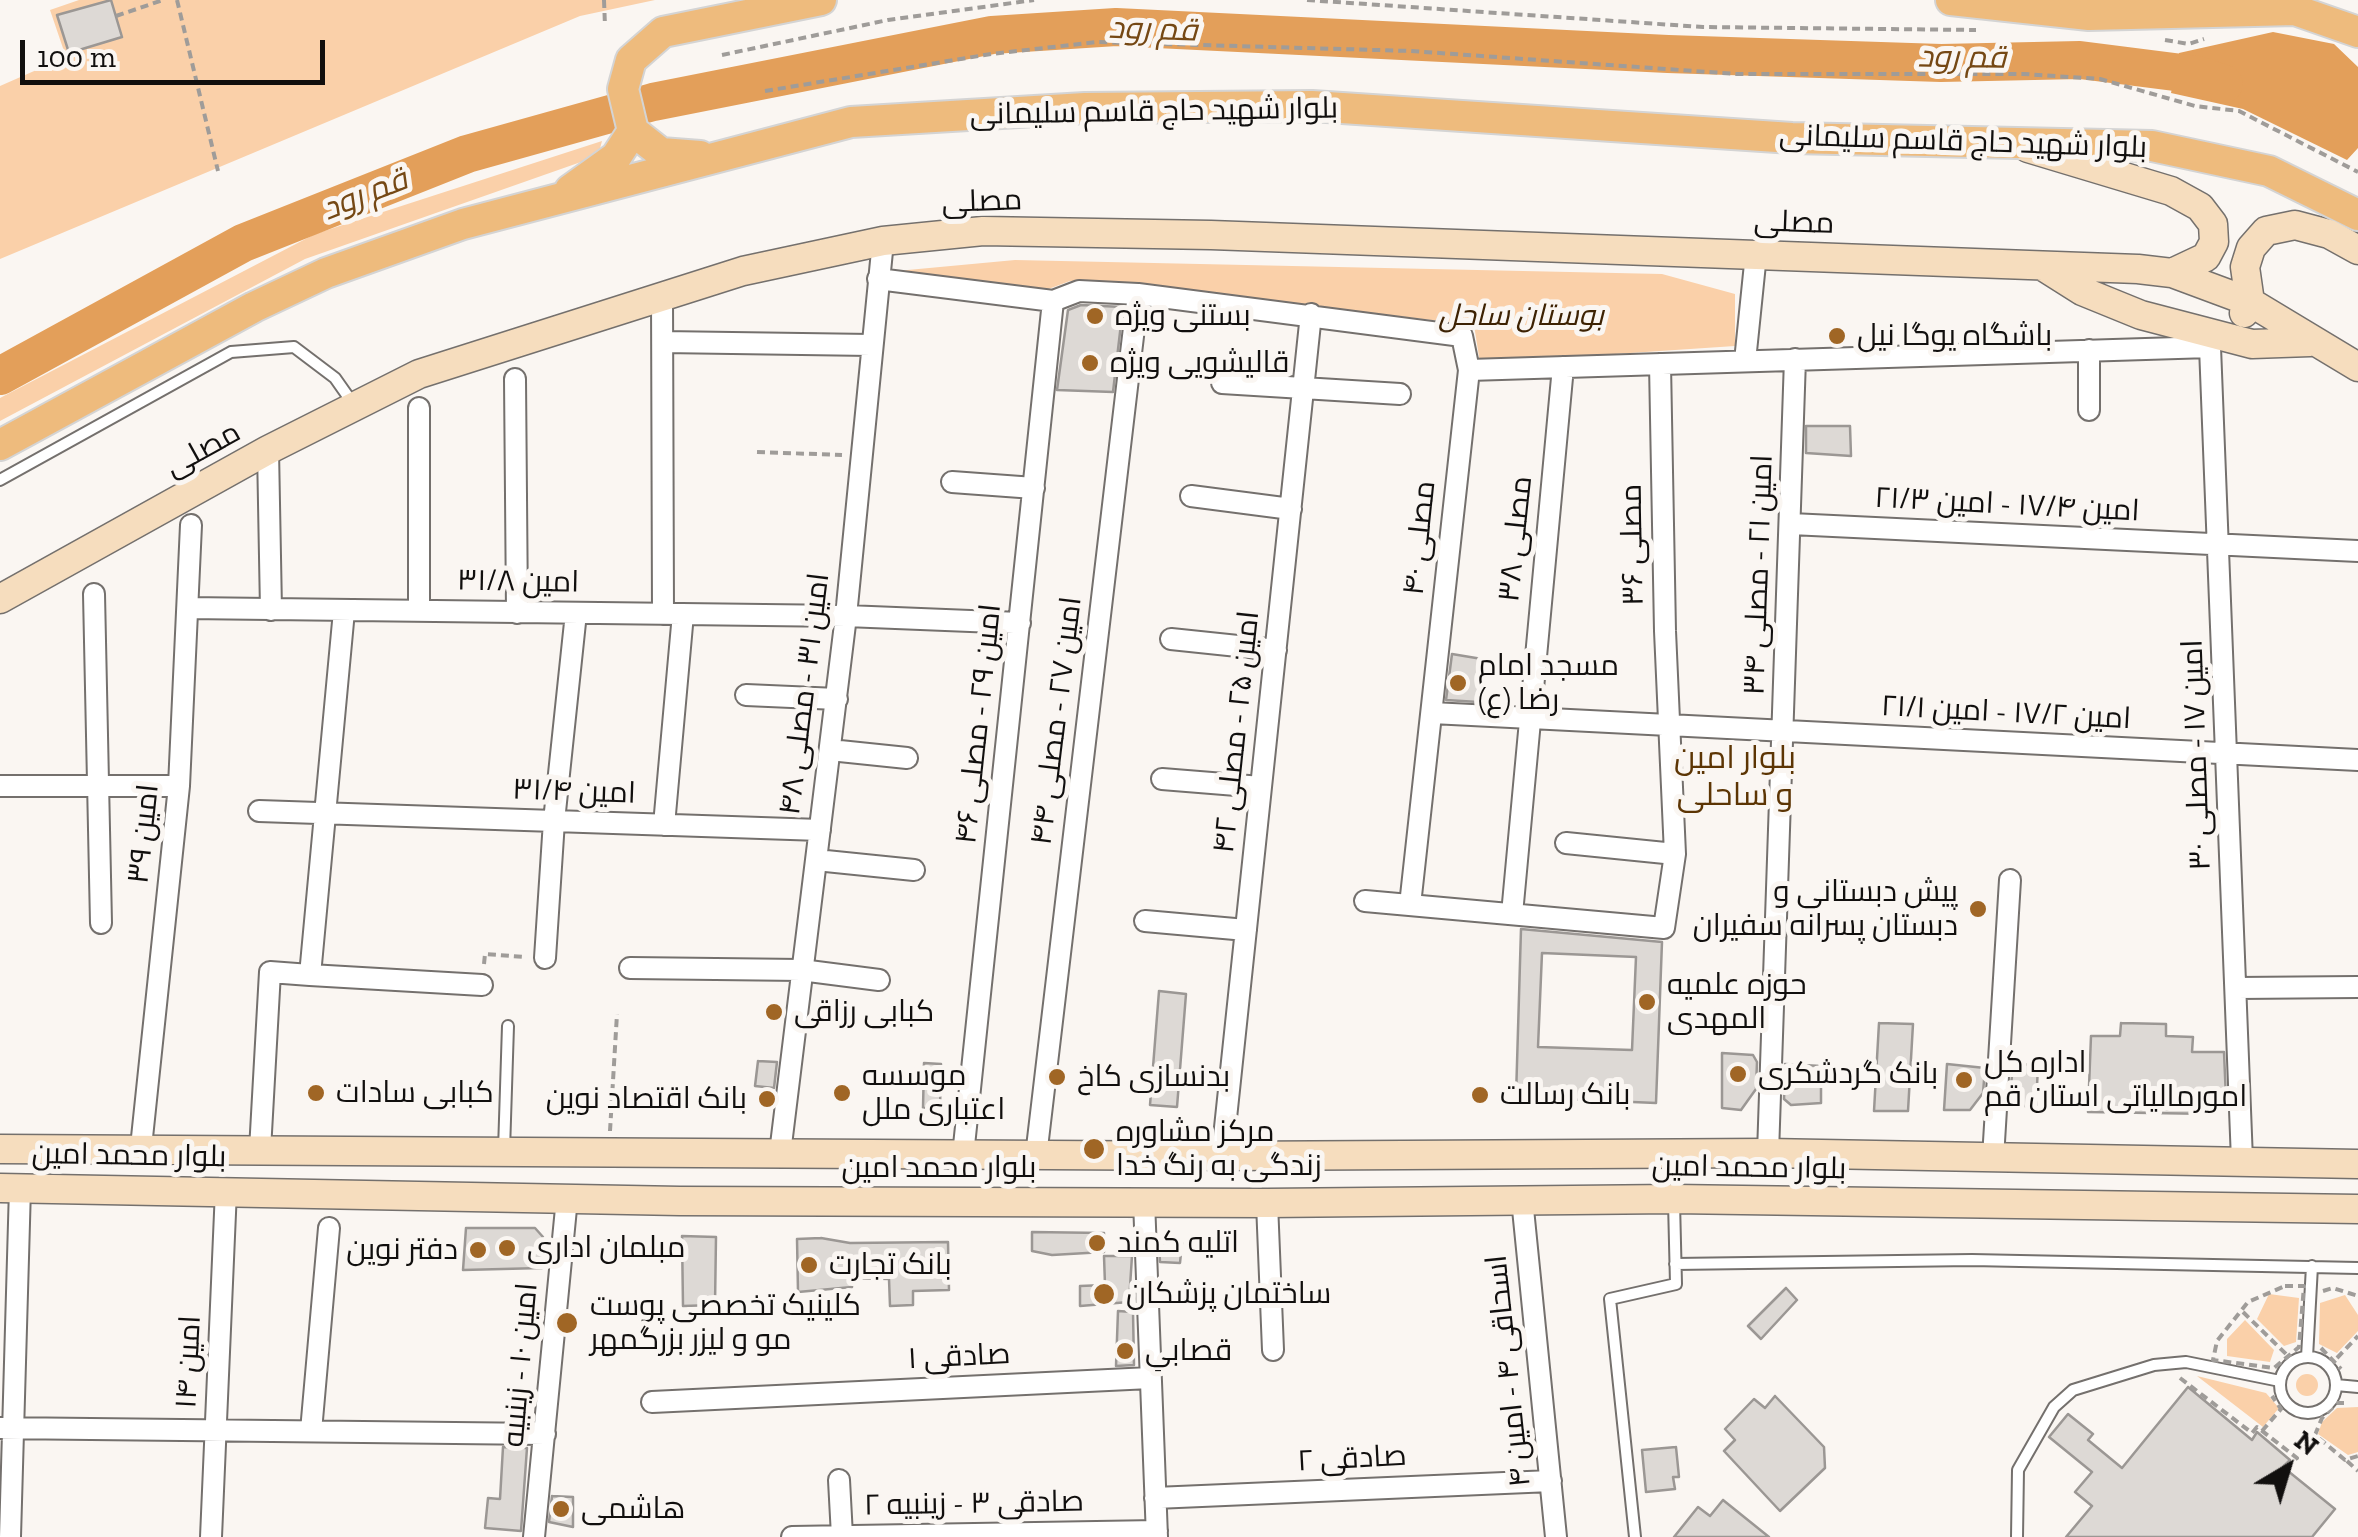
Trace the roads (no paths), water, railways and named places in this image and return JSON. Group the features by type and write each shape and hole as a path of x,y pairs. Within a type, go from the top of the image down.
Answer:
{"main road":[{"path":"728,155 677,157 661,153 633,131 623,89 626,70 645,44 662,32 822,0"},
{"path":"1951,0 2090,15 2295,10 2358,32"},
{"name":"بلوار شهید حاج قاسم سلیمانی","path":"0,445 289,289 463,224 851,122 1085,108 1312,106 1792,138 2152,146 2205,154 2269,171 2358,215"},
{"path":"550,203 603,168 633,131"},
{"path":"2012,144 2171,191 2200,207 2213,224 2214,242 2206,257 2172,273"},
{"path":"2217,342 2250,302 2245,267 2251,248 2278,226 2296,225 2329,234 2358,250"},
{"name":"مصلی","path":"0,599 268,450 419,374 743,271 883,241 984,231 1756,254 2172,273 2250,302 2310,342 2358,367"},
{"path":"2043,266 2082,291 2217,342 2310,342"},
{"name":"بلوار محمد امین","path":"0,1150 1036,1156 1768,1153 2358,1164"},
{"path":"1142,1155 1144,1200"},
{"name":"بلوار محمد امین","path":"10,1188 566,1198 1268,1204 1674,1199 2358,1209"}],"street":[{"name":"امین ۳۱ - مصلی ۴۸","path":"780,1153 837,699 883,241"},
{"path":"1745,361 1756,254"},
{"path":"878,279 1053,300 1079,291 1138,294 1462,336 1468,370 2089,350 2217,342"},
{"path":"662,294 673,614 664,825"},
{"name":"امین ۲۷ - مصلی ۴۴","path":"1036,1156 1138,294"},
{"name":"امین ۲۹ - مصلی ۴۶","path":"964,1154 1053,300"},
{"name":"امین ۲۵ - مصلی ۴۲","path":"1222,1156 1312,314"},
{"path":"663,342 871,345"},
{"name":"امین ۱۷ - مصلی ۳۰","path":"2217,342 2219,546 2242,1160"},
{"path":"2088,410 2089,350"},
{"name":"امین ۲۱ - مصلی ۳۴","path":"1768,1153 1795,359"},
{"name":"مصلی ۳۶","path":"1512,914 1664,928 1675,854 1668,725 1660,364"},
{"name":"مصلی ۳۸","path":"1512,914 1564,366"},
{"name":"مصلی ۴۰","path":"1410,905 1468,370"},
{"path":"515,379 517,613"},
{"path":"1222,384 1400,394"},
{"path":"419,408 419,612"},
{"path":"268,450 271,610"},
{"path":"952,482 1034,488"},
{"path":"1191,496 1291,509"},
{"name":"امین ۱۷/۴ - امین ۲۱/۳","path":"1791,524 2358,551"},
{"name":"امین ۳۹","path":"141,1148 180,786 191,525"},
{"path":"94,594 102,923"},
{"name":"امین ۳۱/۸","path":"188,608 846,616 1020,623"},
{"path":"310,974 344,610"},
{"path":"545,958 554,821 576,613"},
{"path":"1170,639 1276,650"},
{"path":"746,696 837,699"},
{"name":"امین ۱۷/۲ - امین ۲۱/۱","path":"1432,713 2358,760"},
{"path":"830,750 907,758"},
{"path":"1162,779 1261,787"},
{"path":"0,786 180,786"},
{"name":"امین ۳۱/۴","path":"259,811 820,830"},
{"path":"1566,843 1675,854"},
{"path":"816,860 914,870"},
{"path":"1993,1158 2010,880"},
{"path":"1365,901 1512,914"},
{"path":"1144,922 1246,930"},
{"path":"630,968 801,970 878,980"},
{"path":"260,1150 270,972 482,985"},
{"path":"2237,988 2358,987"},
{"path":"10,1188 6,1428 10,1537"},
{"name":"امین ۱۴","path":"212,1537 226,1190"},
{"name":"امین ۱۰ - زینبیه","path":"534,1537 566,1198"},
{"name":"اسحاقی ۴ - امین ۴","path":"1522,1199 1556,1537"},
{"path":"1144,1200 1157,1534"},
{"path":"1268,1204 1272,1350"},
{"path":"310,1432 328,1228"},
{"name":"صادقی ۱","path":"652,1402 1150,1378"},
{"path":"6,1428 545,1434"},
{"path":"839,1480 842,1536"},
{"name":"صادقی ۲","path":"1155,1498 1551,1481"},
{"name":"صادقی ۳ - زینبیه ۲","path":"792,1537 1157,1534"}],"lane":[{"path":"0,480 231,352 294,348 336,378 355,406"},
{"path":"504,1151 508,1026"},
{"path":"1635,1537 1610,1299 1676,1284 1674,1199"},
{"path":"1675,1264 1972,1260 2358,1268"},
{"path":"2308,1358 2312,1266"},
{"path":"2339,1381 2323,1409 2305,1414 2283,1399 2280,1381 2288,1365 2308,1358 2330,1368 2339,1381 2358,1387"},
{"path":"2017,1537 2018,1470 2054,1406 2074,1390 2154,1365 2186,1362 2280,1381"}],"waterway":[{"name":"قم رود","path":"0,376 243,243 467,154 653,102 992,35 1116,27 1668,54 1941,63 2080,60 2198,75 2224,84"}],"place":[{"name":"بستنی ویژه","path":"1095,316"},
{"name":"باشگاه یوگا نیل","path":"1837,336"},
{"name":"قالیشویی ویژه","path":"1090,363"},
{"name":"مسجد امام رضا (ع)","path":"1458,683"},
{"name":"پیش دبستانی و دبستان پسرانه سفیران","path":"1978,909"},
{"name":"حوزه علمیه المهدی","path":"1647,1002"},
{"name":"کبابی رزاقی","path":"774,1012"},
{"name":"بانک گردشکری","path":"1738,1074"},
{"name":"بدنسازی کاخ","path":"1057,1077"},
{"name":"اداره کل امورمالیاتی استان قم","path":"1964,1080"},
{"name":"کبابی سادات","path":"316,1093"},
{"name":"موسسه اعتباری ملل","path":"842,1093"},
{"name":"بانک رسالت","path":"1480,1095"},
{"name":"بانک اقتصاد نوین","path":"767,1099"},
{"name":"مرکز مشاوره زندگی به رنگ خدا","path":"1094,1149"},
{"name":"اتلیه کمند","path":"1097,1243"},
{"name":"مبلمان اداری","path":"507,1248"},
{"name":"دفتر نوین","path":"478,1250"},
{"name":"بانک تجارت","path":"809,1265"},
{"name":"ساختمان پزشکان","path":"1104,1294"},
{"name":"کلینیک تخصصی پوست مو و لیزر بزرگمهر","path":"567,1323"},
{"name":"قصابیِ","path":"1125,1351"},
{"name":"هاشمی","path":"561,1509"}],"district":[{"name":"بلوار امین و ساحلی","path":"1735,778"}],"park label":[{"name":"بوستان ساحل","path":"1521,316"}]}
